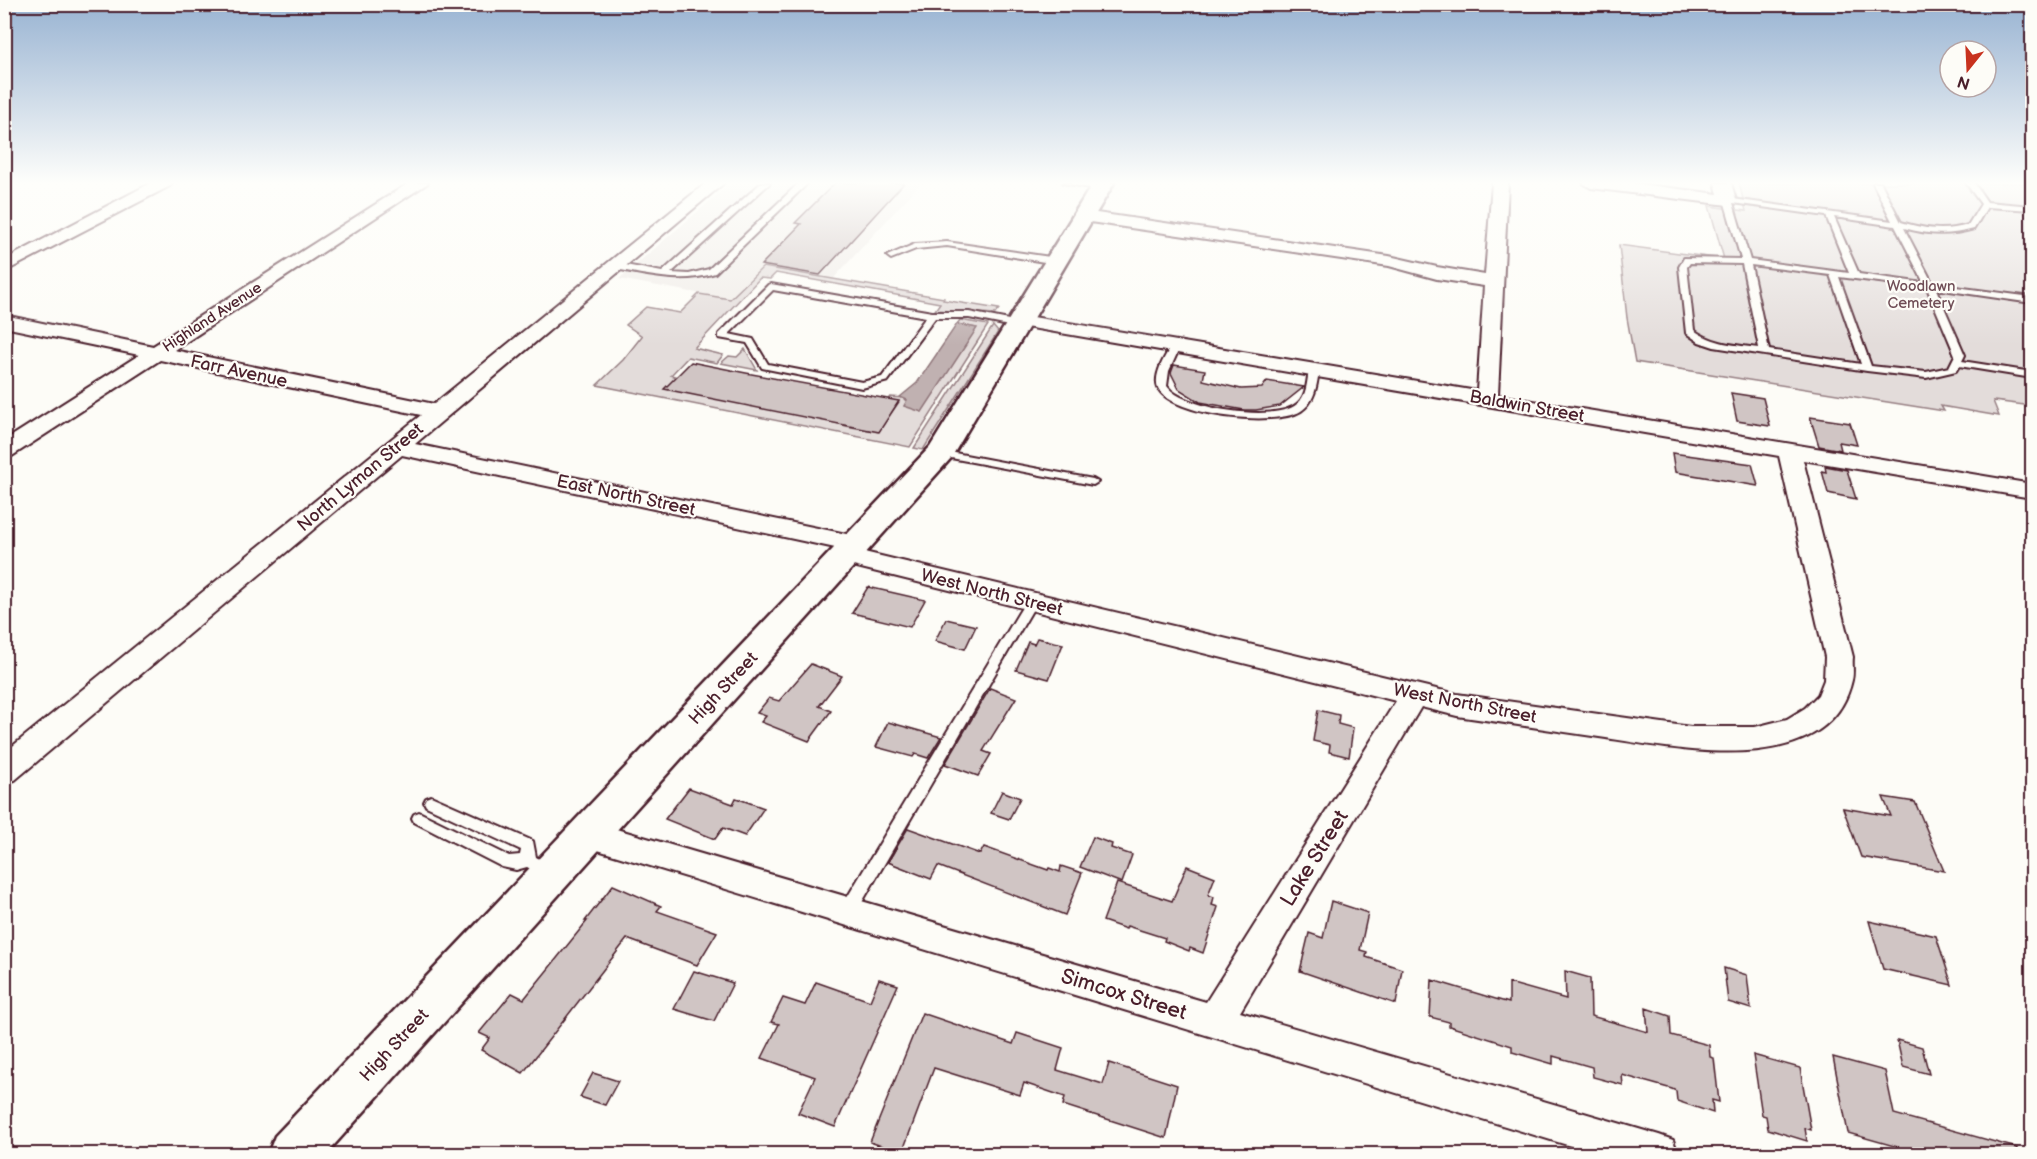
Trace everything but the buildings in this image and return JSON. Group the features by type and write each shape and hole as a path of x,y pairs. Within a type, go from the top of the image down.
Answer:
{"main road":[{"name":"High Street","path":"292,1155 540,867 589,834 939,453 1020,323 1057,261 1068,237"}],"street":[{"path":"4,267 61,237"},
{"name":"Highland Avenue","path":"4,451 336,237"},
{"name":"North Lyman Street","path":"4,771 650,237"},
{"path":"1285,237 1437,273 1495,282"},
{"path":"1487,399 1497,237"},
{"name":"Farr Avenue","path":"4,321 439,412"},
{"name":"Baldwin Street","path":"1020,323 2032,491"},
{"name":"East North Street","path":"396,447 850,550"},
{"name":"West North Street","path":"850,550 1031,602 1414,695 1468,706 1691,740 1728,742 1771,736 1790,730 1813,717 1829,700 1838,680 1839,657 1789,450"},
{"name":"Lake Street","path":"1214,1021 1414,695"},
{"name":"Simcox Street","path":"589,834 1659,1155"}],"lane":[{"path":"665,274 706,237"},
{"path":"615,266 687,277 712,271 747,237"},
{"path":"1739,237 1766,353"},
{"path":"1839,237 1855,276"},
{"path":"1905,237 1929,286 1960,355 1953,369 1926,375 1867,368 1714,344 1702,340 1689,331 1683,267 1687,260 1746,262 1833,273 1929,286 2032,300"},
{"path":"891,256 915,247 947,244 1057,261"},
{"path":"1833,273 1867,368"},
{"path":"932,315 885,379 862,385 765,366 750,341 722,336 771,287 932,315 969,315 1020,323"},
{"path":"1174,347 1163,374 1162,386 1166,394 1179,401 1237,413 1266,416 1285,414 1299,408 1308,398 1314,370"},
{"path":"1956,363 2032,375"},
{"path":"939,453 1093,482"},
{"path":"848,911 1031,602"},
{"path":"430,801 528,846 540,867"},
{"path":"419,818 507,862 540,867"}],"shaded area":[{"path":"668,237 871,237 833,279 763,267 730,299 619,279"},
{"path":"957,324 977,328 922,412 904,406 907,400 900,397 917,383"}],"green space":[{"name":"Woodlawn Cemetery","path":"1718,237 2032,237 2032,406 1993,401 1999,416 1941,406 1944,411 1635,362 1627,318 1619,245 1724,259"},
{"path":"763,267 999,309 995,314 935,310 940,303 776,273 770,279 760,278 694,348 723,355 717,363 688,357 671,375 846,426 878,432 899,402 888,399 890,397 906,398 907,402 904,406 976,328 957,324 960,320 988,325 910,447 597,385 623,360 642,336 626,325 646,307 680,313 699,294 730,299"},
{"path":"993,326 998,332 923,450 914,448"},
{"path":"745,349 757,370 721,363 729,356 737,357"}]}
